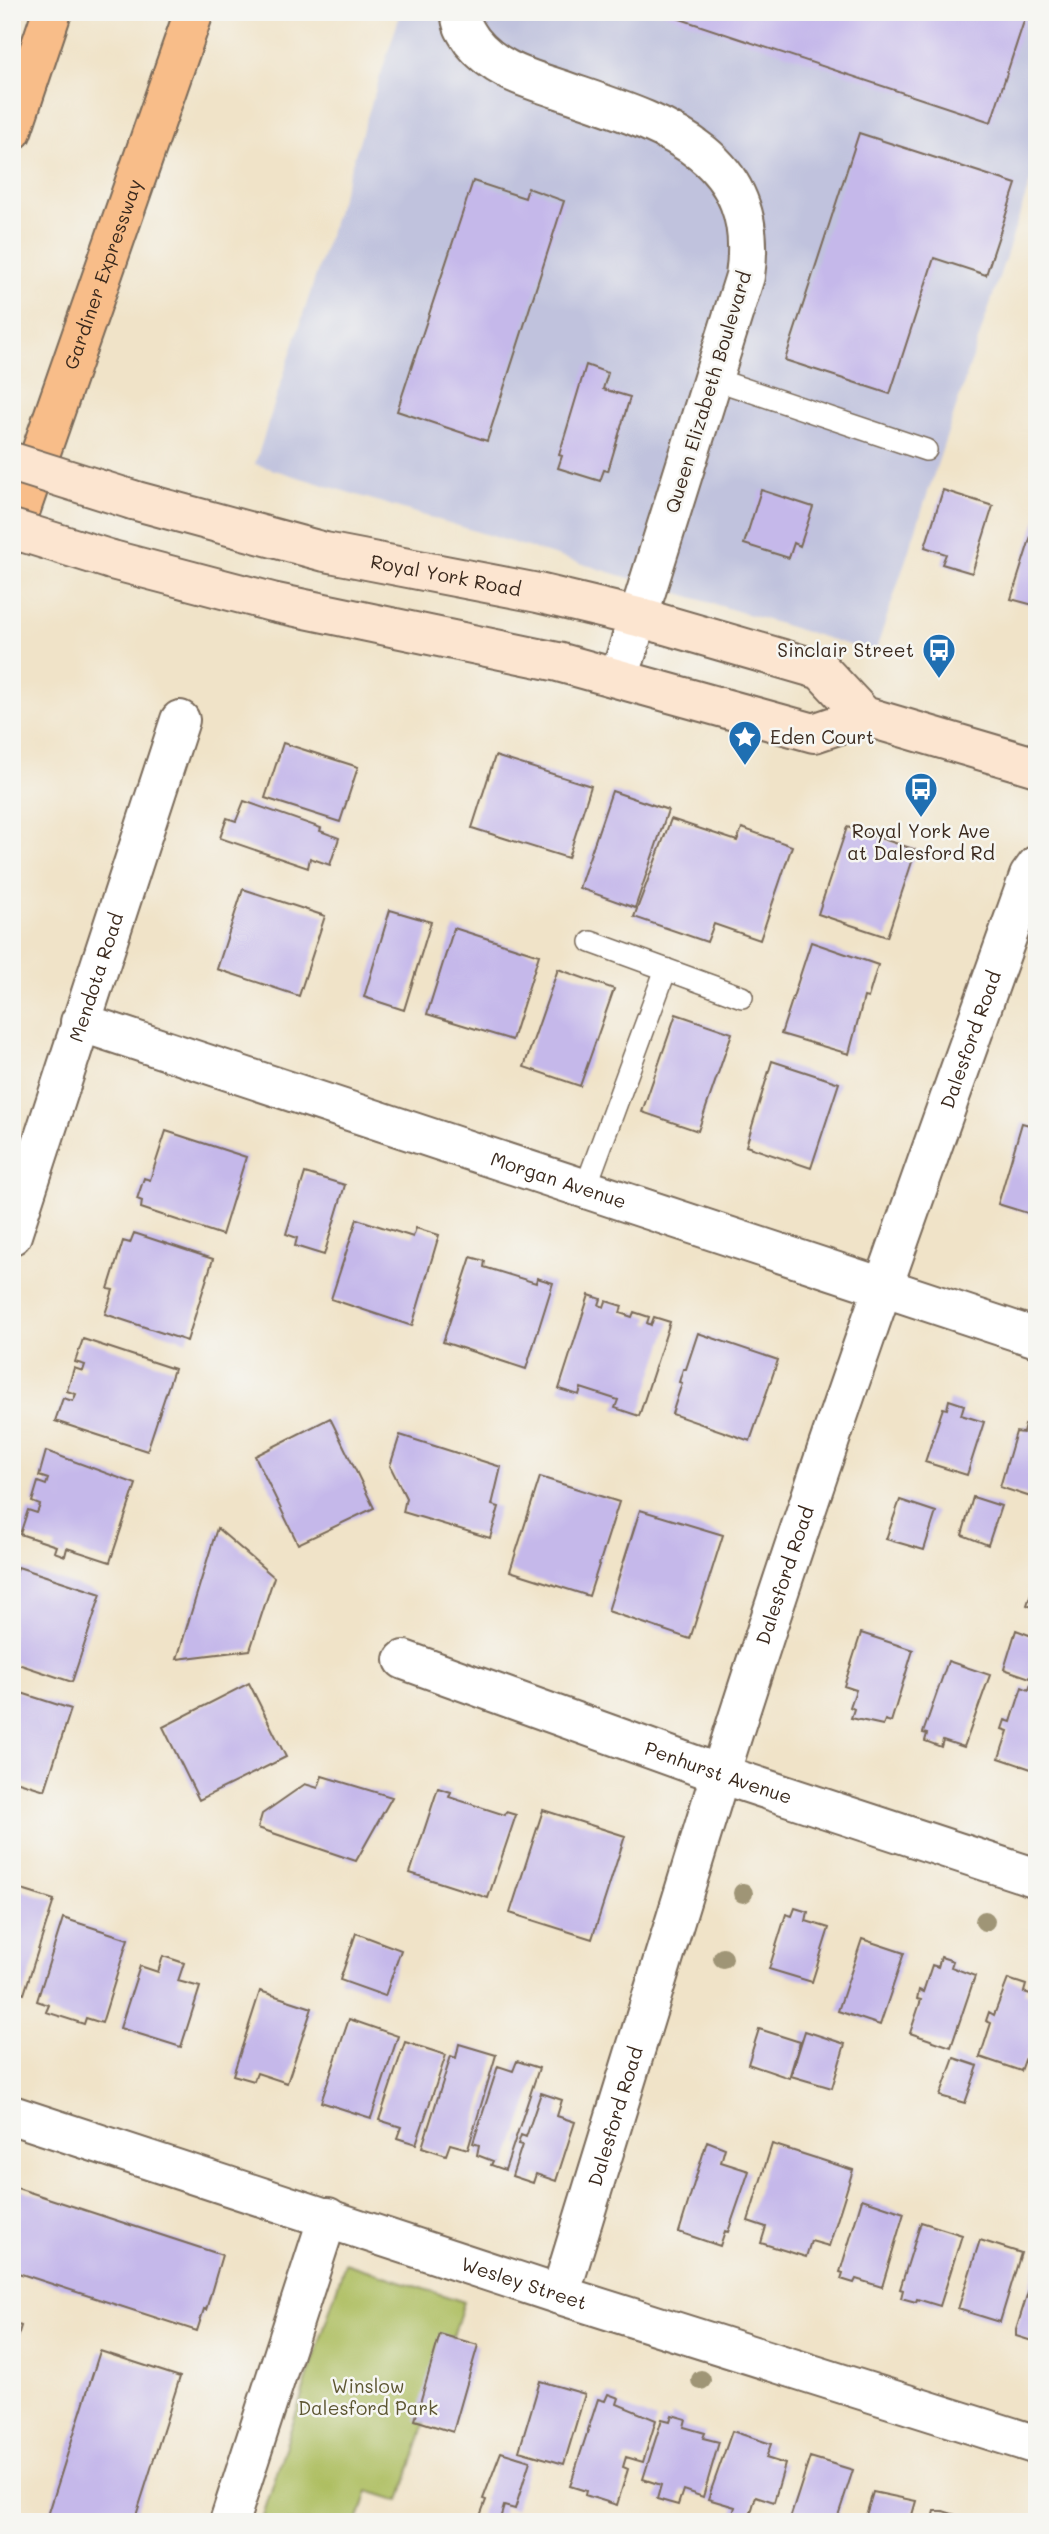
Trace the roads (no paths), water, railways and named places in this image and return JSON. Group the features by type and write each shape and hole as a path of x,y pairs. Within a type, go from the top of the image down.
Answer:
{"highway":[{"path":"12,131 52,12"},
{"name":"Gardiner Expressway","path":"12,535 194,12"}],"main road":[{"name":"Royal York Road","path":"12,462 133,500 325,552 538,593 638,617 821,670 864,716"},
{"path":"12,529 112,560 272,601 558,662 814,733 864,716 1037,767"}],"street":[{"name":"Queen Elizabeth Boulevard","path":"461,12 466,33 483,55 504,70 621,111 681,136 705,153 724,174 737,200 748,257 714,379 619,678"},
{"name":"Mendota Road","path":"12,1235 180,720"},
{"name":"Dalesford Road","path":"560,2295 720,1774 882,1288 1029,876 1037,865"},
{"name":"Morgan Avenue","path":"80,1021 1037,1338"},
{"name":"Penhurst Avenue","path":"404,1660 720,1774 1037,1878"},
{"name":"Wesley Street","path":"12,2115 560,2295 1037,2445"},
{"path":"229,2522 328,2217"}],"lane":[{"path":"714,379 926,450"},
{"path":"592,942 742,997"},
{"path":"585,1189 666,969"}],"place":[{"name":"Sinclair Street","path":"939,680"},
{"name":"Eden Court","path":"745,767"},
{"name":"Royal York Ave at Dalesford Rd","path":"921,819"}],"park label":[{"name":"Winslow Dalesford Park","path":"368,2397"}]}
